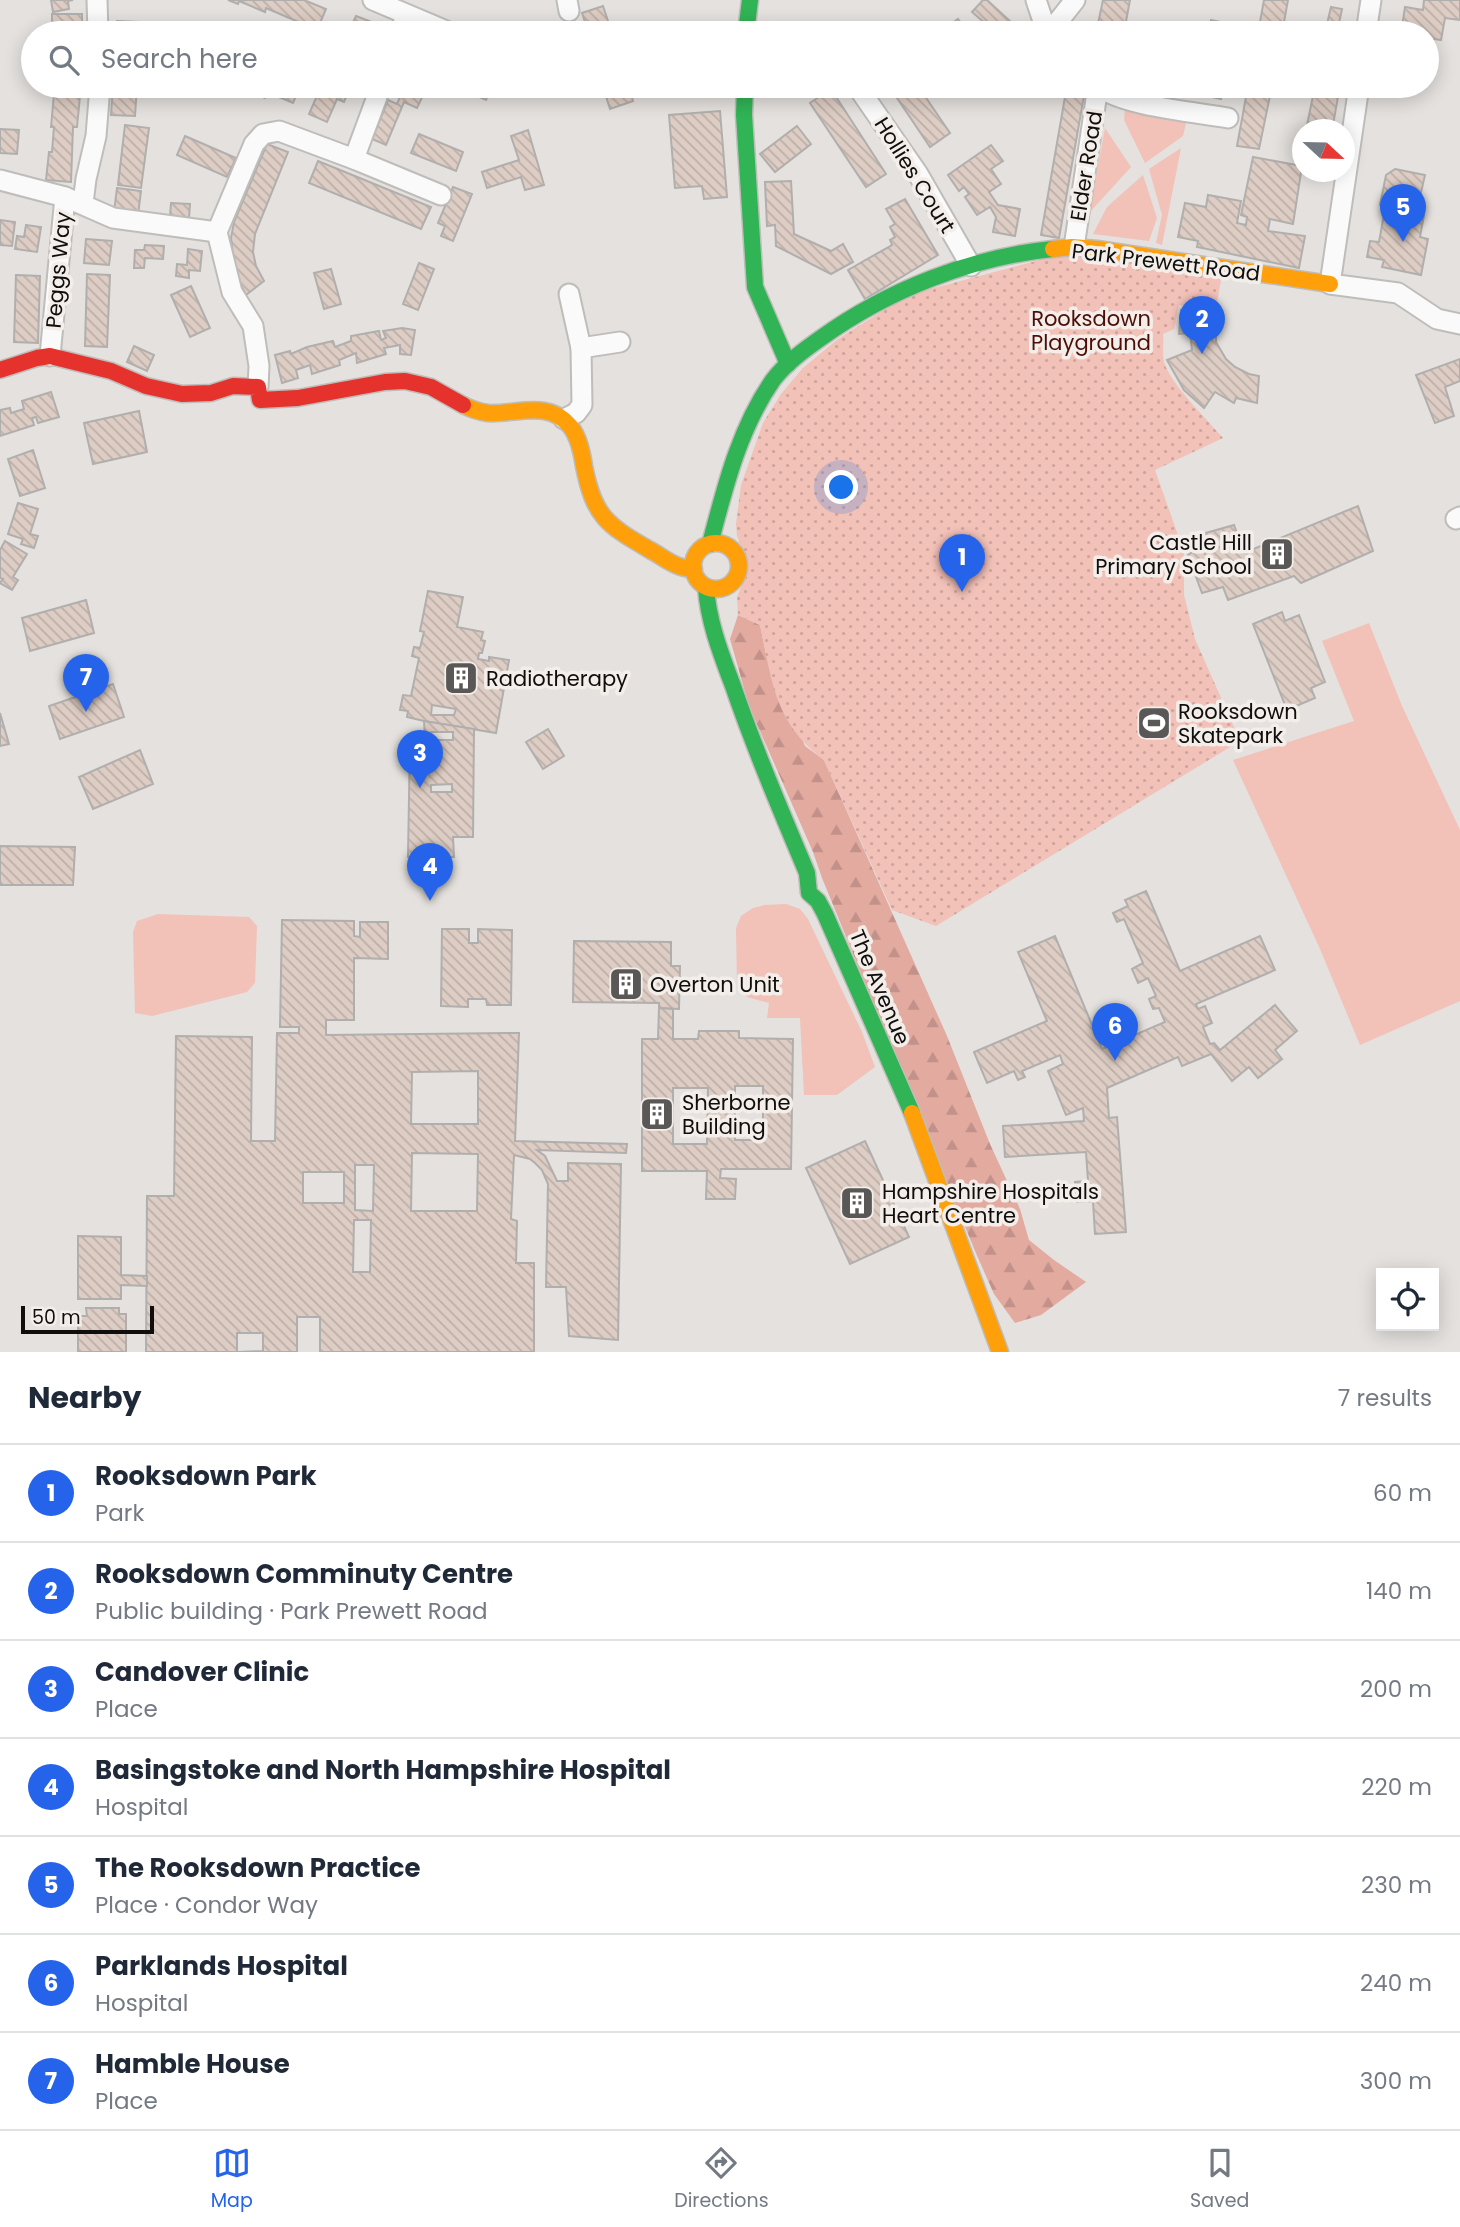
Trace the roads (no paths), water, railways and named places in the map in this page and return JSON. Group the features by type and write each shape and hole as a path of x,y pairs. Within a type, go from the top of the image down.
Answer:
{"street":[{"path":"97,0 98,21"},
{"path":"373,0 399,21"},
{"path":"747,21 750,0"},
{"path":"1037,0 1044,21"},
{"path":"1058,21 1075,0"},
{"path":"1368,21 1371,0"},
{"name":"Peggs Way","path":"50,356 65,197 83,204 96,136 99,98"},
{"path":"354,159 377,98"},
{"path":"745,98 755,287 788,364"},
{"name":"Hollies Court","path":"865,98 918,174 971,266"},
{"name":"Elder Road","path":"1074,247 1096,98"},
{"path":"1121,98 1228,118"},
{"path":"1357,98 1330,284 1398,293 1437,319 1460,324"},
{"path":"441,195 279,131 263,134 254,144 217,232 232,292 253,326 259,366 260,400 289,401 410,380 444,392 470,409 489,413 524,408 542,410 564,419 580,447 589,491 597,510 607,522 620,533 654,552 671,555 706,553 699,582 712,589 727,587"},
{"path":"0,180 65,197"},
{"path":"83,204 113,218 217,232"},
{"name":"Park Prewett Road","path":"706,553 723,514 728,477 741,439 773,380 788,364 827,333 887,299 925,282 1017,254 1074,247 1330,284"},
{"path":"564,419 576,413 582,405 581,348 569,294"},
{"path":"581,348 620,342"},
{"path":"0,370 50,356 111,371 146,386 182,394 211,393 233,386 258,387"},
{"name":"Park Prewett Road","path":"706,553 732,549 739,561 737,576 727,587"},
{"name":"The Avenue","path":"706,587 707,603 719,643 757,756 807,873 809,893 818,901 825,914 914,1118 1000,1352"},
{"name":"The Avenue","path":"719,643 717,618 727,587"}],"place":[{"name":"The Rooksdown Practice","path":"1403,242"},
{"name":"Rooksdown Comminuty Centre","path":"1202,354"},
{"name":"Castle Hill Primary School","path":"1277,554"},
{"name":"Rooksdown Park","path":"962,592"},
{"name":"Radiotherapy","path":"461,678"},
{"name":"Hamble House","path":"86,712"},
{"name":"Rooksdown Skatepark","path":"1154,723"},
{"name":"Candover Clinic","path":"420,788"},
{"name":"Basingstoke and North Hampshire Hospital","path":"430,901"},
{"name":"Overton Unit","path":"626,984"},
{"name":"Parklands Hospital","path":"1115,1061"},
{"name":"Sherborne Building","path":"657,1114"},
{"name":"Hampshire Hospitals Heart Centre","path":"857,1203"}],"park label":[{"name":"Rooksdown Playground","path":"1091,330"}]}
